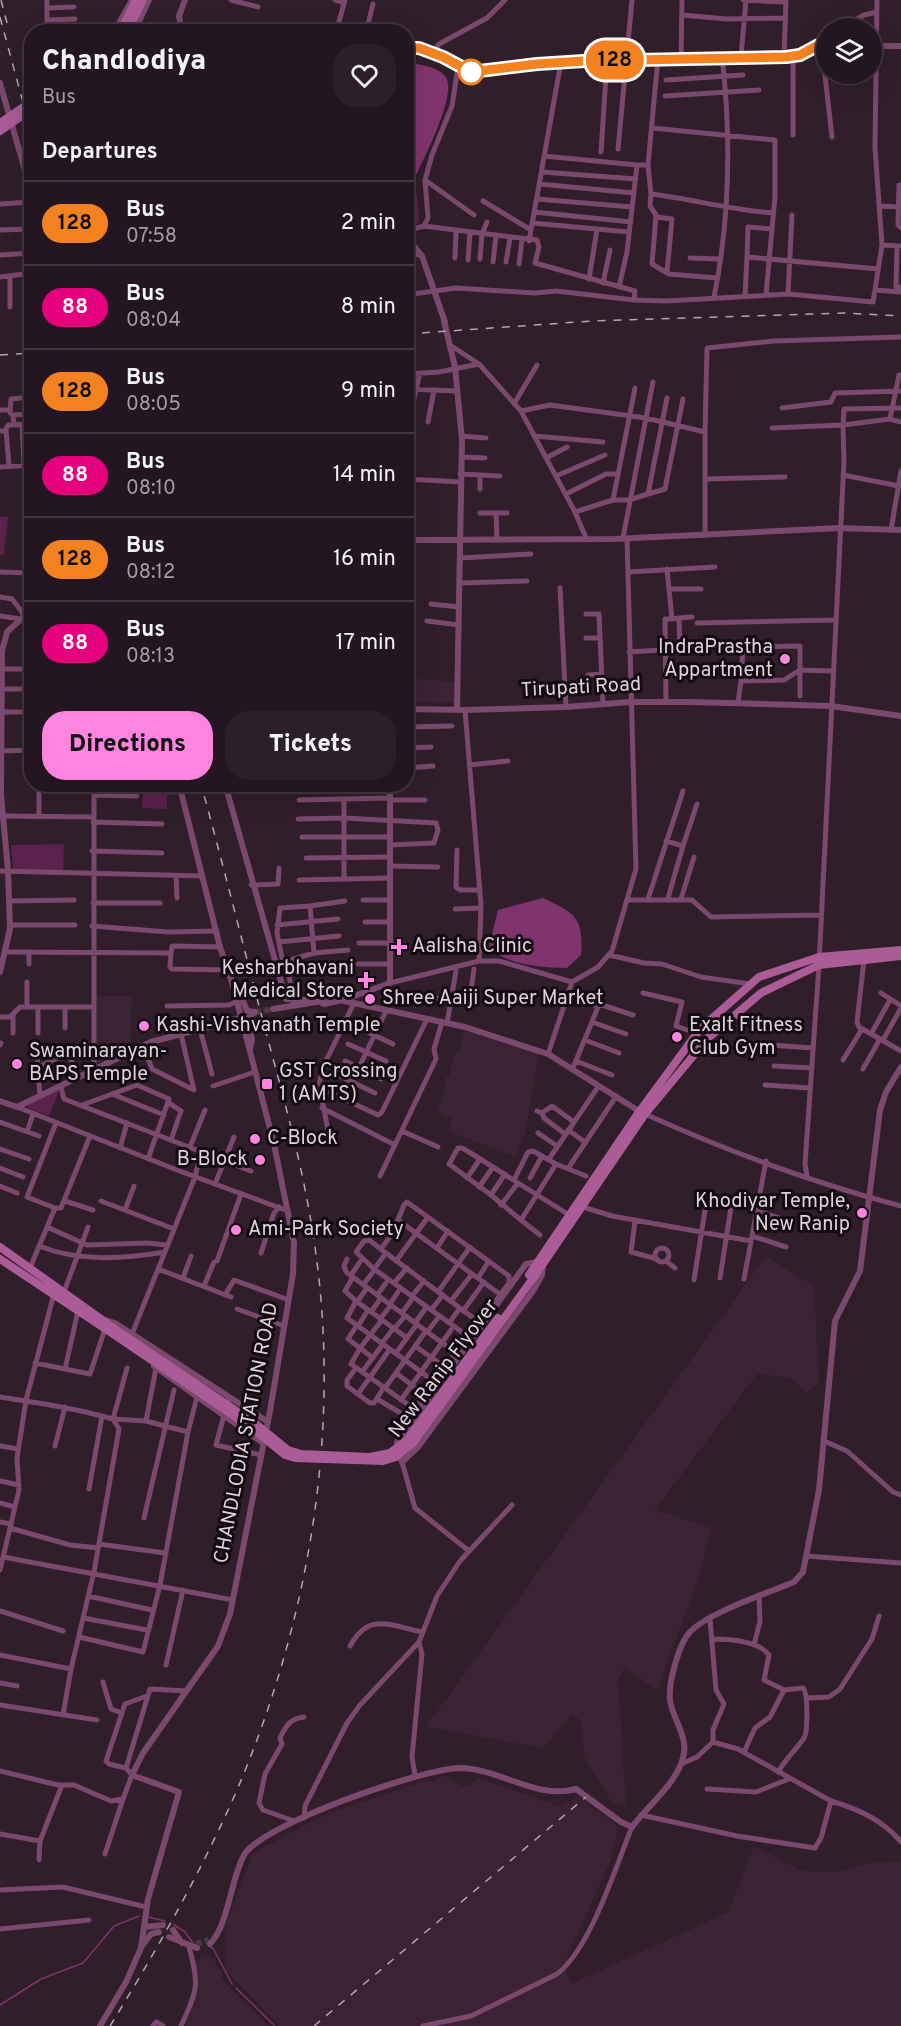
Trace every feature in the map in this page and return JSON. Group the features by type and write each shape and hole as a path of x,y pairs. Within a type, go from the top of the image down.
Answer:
{"main road":[{"path":"124,24 136,0"},
{"path":"125,24 143,0"},
{"path":"0,123 24,106"},
{"path":"0,133 24,115"},
{"path":"540,1263 696,1033 759,977 819,961 901,950"},
{"path":"540,1263 583,1208 642,1113 708,1038 761,993 819,961 901,956"},
{"path":"0,1247 105,1325"},
{"path":"0,1259 59,1292 78,1311 105,1325"},
{"name":"New Ranip Flyover","path":"105,1325 253,1429 285,1455 295,1458 383,1461 396,1457 413,1443 540,1263"}],"street":[{"path":"46,0 47,24"},
{"path":"123,24 132,0"},
{"path":"138,23 149,0"},
{"path":"180,24 179,16 185,0"},
{"path":"231,0 258,7"},
{"path":"335,0 345,2 338,24"},
{"path":"433,53 440,44 487,18 505,0"},
{"path":"618,149 632,0"},
{"path":"681,58 682,0"},
{"path":"741,56 745,0 786,1 784,56"},
{"path":"876,18 877,0"},
{"path":"368,24 373,4"},
{"path":"47,8 74,7"},
{"path":"859,18 877,12"},
{"path":"682,15 744,20 785,18"},
{"path":"47,20 75,19"},
{"path":"882,45 901,46"},
{"path":"414,48 433,53 471,72 561,62 784,56 816,51"},
{"path":"793,135 797,55"},
{"path":"714,297 729,135 722,56"},
{"path":"658,58 648,165 650,206 656,217 651,262 667,272 717,278"},
{"path":"601,152 606,60"},
{"path":"519,264 525,240 531,230 561,62"},
{"path":"424,226 428,218 425,180 432,154 452,106 458,67"},
{"path":"666,80 743,75"},
{"path":"0,83 24,167"},
{"path":"826,84 832,136"},
{"path":"414,294 456,288 535,293 556,291 667,302 714,297 788,294 873,302 882,245 875,148 874,84"},
{"path":"665,96 759,90"},
{"path":"0,114 7,110"},
{"path":"0,133 12,126"},
{"path":"652,128 775,140 772,229 765,295"},
{"path":"544,156 648,165"},
{"path":"619,287 631,222 637,165"},
{"path":"542,172 636,179"},
{"path":"425,180 474,215"},
{"path":"539,184 634,193"},
{"path":"899,185 898,225 901,228"},
{"path":"651,194 724,205 740,210 773,213"},
{"path":"537,200 632,207"},
{"path":"483,201 531,230"},
{"path":"0,204 24,202"},
{"path":"879,206 900,207"},
{"path":"534,213 631,222"},
{"path":"788,294 792,215"},
{"path":"656,217 672,219 667,272"},
{"path":"480,259 482,234 487,222"},
{"path":"532,223 629,232"},
{"path":"414,229 424,226 537,240 535,263 635,291 634,300"},
{"path":"745,296 748,226 772,229"},
{"path":"0,230 24,229"},
{"path":"589,279 597,229"},
{"path":"455,258 456,231"},
{"path":"468,260 470,233"},
{"path":"494,262 496,236"},
{"path":"506,262 510,238"},
{"path":"882,245 899,246 896,287 901,287"},
{"path":"414,247 422,256 434,290 455,367 461,436 457,708"},
{"path":"603,283 610,250"},
{"path":"0,255 24,254"},
{"path":"414,254 422,256"},
{"path":"747,257 878,269"},
{"path":"690,258 719,260"},
{"path":"0,277 24,274"},
{"path":"10,277 10,307"},
{"path":"875,290 901,292"},
{"path":"705,535 707,348 774,341 901,337"},
{"path":"449,343 479,363 521,411 566,494 586,538"},
{"path":"414,374 479,363"},
{"path":"514,404 537,365"},
{"path":"414,398 420,374"},
{"path":"890,420 899,391 899,375"},
{"path":"548,1054 572,982 598,967 609,955 636,869 628,572 625,538 629,500 653,382"},
{"path":"613,500 635,388"},
{"path":"416,389 457,391"},
{"path":"428,422 434,390"},
{"path":"782,408 831,402 835,393 899,391"},
{"path":"14,425 10,413 11,399 24,398"},
{"path":"648,494 667,399"},
{"path":"575,512 613,500 629,500 665,489 683,399"},
{"path":"521,411 550,405 646,418 705,432"},
{"path":"807,1176 805,1164 819,961 834,620 843,475 843,409 901,408"},
{"path":"0,410 24,413"},
{"path":"772,428 843,425 890,420 901,422"},
{"path":"0,467 24,465 22,424 8,425 3,431 9,466"},
{"path":"461,436 486,438"},
{"path":"534,436 603,442"},
{"path":"546,458 567,447"},
{"path":"556,476 604,455"},
{"path":"461,457 484,458"},
{"path":"891,530 901,471"},
{"path":"460,474 500,476"},
{"path":"566,494 606,474 618,474"},
{"path":"480,475 480,489"},
{"path":"843,475 900,486"},
{"path":"705,479 785,477"},
{"path":"414,479 460,482"},
{"path":"480,513 507,513"},
{"path":"496,513 497,540"},
{"path":"414,540 625,538 839,528 901,530"},
{"path":"460,558 531,554"},
{"path":"628,572 715,567"},
{"path":"668,569 672,619"},
{"path":"0,572 24,573"},
{"path":"460,583 527,581"},
{"path":"560,588 566,707"},
{"path":"669,589 700,589"},
{"path":"0,597 12,599 23,617"},
{"path":"431,604 459,607"},
{"path":"586,614 599,614 603,704"},
{"path":"0,616 23,617"},
{"path":"0,968 10,925 8,871 0,791 3,689 1,651 7,632 23,617"},
{"path":"666,702 663,652 665,619 692,617"},
{"path":"629,652 681,652 679,618"},
{"path":"697,623 834,620"},
{"path":"427,621 459,625"},
{"path":"586,638 599,639"},
{"path":"738,703 743,647 800,646 800,696"},
{"path":"2,669 24,669"},
{"path":"741,681 784,680 800,670 832,671"},
{"path":"588,675 602,674"},
{"path":"3,689 24,689"},
{"name":"Tirupati Road","path":"414,709 566,707 630,702 738,703 831,706 901,716"},
{"path":"465,710 480,890 479,961"},
{"path":"2,712 24,712"},
{"path":"414,727 452,726"},
{"path":"414,748 431,747"},
{"path":"1,751 24,750"},
{"path":"469,765 508,761"},
{"path":"414,767 433,766"},
{"path":"648,899 683,791"},
{"path":"39,792 39,816"},
{"path":"94,792 92,926 94,1071"},
{"path":"108,792 136,796"},
{"name":"CHANDLODIA STATION ROAD","path":"132,1775 143,1754 218,1646 233,1600 289,1300 294,1243 255,1072 232,982 220,947 181,792"},
{"path":"227,792 251,885 263,911 286,999 293,1001 315,999 319,1002"},
{"path":"390,792 390,983"},
{"path":"344,799 344,879"},
{"path":"300,800 425,800"},
{"path":"668,898 697,804"},
{"path":"3,816 39,816 162,824"},
{"path":"298,819 344,818 436,823 438,831 434,843 390,845"},
{"path":"302,837 390,837"},
{"path":"666,841 683,846"},
{"path":"92,850 162,853"},
{"path":"456,850 456,887 459,890 480,890"},
{"path":"306,858 390,857"},
{"path":"681,899 694,857"},
{"path":"390,866 438,867"},
{"path":"251,885 278,885 279,868"},
{"path":"0,871 93,876 203,876"},
{"path":"176,876 177,898"},
{"path":"299,880 390,878"},
{"path":"628,900 668,898 692,900 711,917 821,915"},
{"path":"9,901 74,900"},
{"path":"363,900 390,900"},
{"path":"345,902 280,908 277,925 282,958 287,961 314,953 348,950"},
{"path":"93,903 160,903"},
{"path":"310,906 314,953"},
{"path":"455,909 481,908"},
{"path":"277,925 338,919"},
{"path":"365,922 390,922"},
{"path":"10,925 75,925"},
{"path":"92,926 168,932 217,930"},
{"path":"279,942 339,936"},
{"path":"359,943 390,943"},
{"path":"220,947 171,946 170,967 172,969 228,970"},
{"path":"5,952 171,953"},
{"path":"29,952 29,964"},
{"path":"609,955 644,963 662,964 701,977 751,984"},
{"path":"864,960 855,1016 862,1029 901,1050"},
{"path":"287,961 293,1001"},
{"path":"339,1001 390,983 479,961 499,961 572,982"},
{"path":"358,964 390,964"},
{"path":"415,994 469,1004 474,969"},
{"path":"380,1176 436,1059 434,1049 445,1023 456,970"},
{"path":"27,982 27,1007"},
{"path":"232,982 237,986 247,1011 255,1012 248,1018 252,1040 249,1051"},
{"path":"643,993 682,1002 676,1026 696,1033"},
{"path":"863,1069 901,1007 881,993"},
{"path":"273,1009 335,999 445,1023 548,1054 615,1098 682,1131 868,1198 901,1206"},
{"path":"581,1000 597,1006 602,1004 633,1015"},
{"path":"871,1034 890,1000"},
{"path":"167,1006 229,1005 236,1002"},
{"path":"328,1130 320,1088 325,1063 354,1003"},
{"path":"572,1070 597,1006"},
{"path":"0,1017 9,1018 20,1007 93,1007"},
{"path":"38,1007 38,1033"},
{"path":"65,1007 65,1028"},
{"path":"352,1082 386,1011"},
{"path":"13,1014 13,1033"},
{"path":"17,1107 143,1045 241,1018"},
{"path":"320,1088 378,1115 382,1112 427,1019"},
{"path":"592,1022 626,1034"},
{"path":"357,1027 393,1044"},
{"path":"200,1029 212,1074"},
{"path":"843,1060 862,1029"},
{"path":"143,1045 152,1069 194,1090 181,1034"},
{"path":"585,1040 619,1053"},
{"path":"36,1044 40,1096"},
{"path":"348,1044 386,1061"},
{"path":"769,1045 813,1048"},
{"path":"37,1054 68,1053"},
{"path":"68,1053 72,1062"},
{"path":"38,1067 68,1053"},
{"path":"345,1061 381,1079"},
{"path":"576,1061 612,1075"},
{"path":"774,1066 812,1068"},
{"path":"681,1764 684,1744 670,1699 672,1675 690,1632 710,1619 794,1582 802,1572 819,1490 835,1321 860,1271 882,1100 901,1067"},
{"path":"213,1086 255,1072"},
{"path":"334,1073 375,1093"},
{"path":"82,1105 141,1085 169,1099 169,1103 181,1111 171,1140"},
{"path":"765,1085 810,1088"},
{"path":"61,1087 64,1099 252,1171"},
{"path":"549,1159 598,1087"},
{"path":"112,1094 164,1115"},
{"path":"569,1167 615,1098"},
{"path":"0,1101 288,1211"},
{"path":"148,1159 169,1103"},
{"path":"574,1122 552,1106 539,1112 544,1118 585,1142"},
{"path":"322,1108 395,1145"},
{"path":"190,1147 205,1110"},
{"path":"27,1132 33,1114"},
{"path":"0,1122 39,1136"},
{"path":"56,1123 27,1197 55,1208 61,1208 65,1201 90,1136"},
{"path":"120,1148 127,1123"},
{"path":"402,1131 438,1148"},
{"path":"537,1133 557,1146"},
{"path":"215,1184 234,1137"},
{"path":"0,1148 29,1159"},
{"path":"540,1235 491,1195 449,1165 458,1148 505,1174 571,1216"},
{"path":"132,1334 195,1177 201,1152"},
{"path":"501,1205 516,1181 528,1152 569,1167 586,1176"},
{"path":"530,1178 542,1156"},
{"path":"467,1178 480,1159"},
{"path":"744,1279 766,1161"},
{"path":"521,1220 556,1164"},
{"path":"479,1186 493,1167"},
{"path":"0,1168 23,1177"},
{"path":"491,1195 505,1174"},
{"path":"0,1186 17,1193"},
{"path":"125,1210 134,1186"},
{"path":"204,1287 241,1194"},
{"path":"65,1201 93,1210"},
{"path":"720,1278 732,1201"},
{"path":"101,1202 174,1229"},
{"path":"435,1382 347,1317 374,1270 408,1202 510,1279 502,1295"},
{"path":"694,1280 706,1204"},
{"path":"261,1252 274,1213 279,1207"},
{"path":"30,1268 55,1208"},
{"path":"583,1208 635,1221 752,1238 786,1247"},
{"path":"757,1211 792,1222"},
{"path":"396,1261 428,1217"},
{"path":"398,1220 502,1295"},
{"path":"635,1221 631,1252 666,1261 675,1268"},
{"path":"47,1227 83,1243 147,1243 166,1249"},
{"path":"0,1570 19,1485 18,1449 35,1364 59,1292 78,1256 88,1227"},
{"path":"437,1248 448,1231"},
{"path":"367,1239 481,1324 469,1336 374,1270 356,1252 367,1239"},
{"path":"39,1246 62,1255 131,1258 166,1249"},
{"path":"396,1353 470,1247"},
{"path":"657,1259 657,1251 664,1249 669,1253 666,1261"},
{"path":"183,1278 191,1256"},
{"path":"347,1259 344,1266 352,1276 458,1354"},
{"path":"478,1278 489,1261"},
{"path":"360,1262 345,1291 407,1338"},
{"path":"402,1462 418,1447 533,1291 542,1275 540,1263 526,1264 458,1354 397,1442 397,1452 415,1508 469,1551"},
{"path":"394,1283 406,1268"},
{"path":"158,1269 228,1296 234,1280 289,1300"},
{"path":"451,1301 472,1274"},
{"path":"362,1372 404,1315 412,1297 424,1281"},
{"path":"373,1358 348,1339 370,1311 386,1282"},
{"path":"449,1323 484,1282"},
{"path":"398,1292 350,1363 417,1411"},
{"path":"237,1309 284,1326"},
{"path":"65,1370 78,1311"},
{"path":"356,1368 346,1383 372,1404 438,1318"},
{"path":"105,1325 115,1323 268,1422"},
{"path":"35,1364 90,1374 105,1325"},
{"path":"105,1325 156,1368 263,1443"},
{"path":"393,1409 451,1330"},
{"path":"415,1346 445,1367"},
{"path":"358,1394 390,1349"},
{"path":"377,1399 407,1418 417,1411 425,1395 445,1367 458,1354"},
{"path":"63,1715 99,1546 119,1429 113,1419 127,1368"},
{"path":"146,1421 156,1368"},
{"path":"396,1372 425,1395"},
{"path":"144,1518 174,1390"},
{"path":"0,1397 64,1407 113,1419 146,1421 188,1432"},
{"path":"79,1637 143,1652 160,1585 196,1397"},
{"path":"230,1397 216,1445 261,1455"},
{"path":"55,1446 64,1407"},
{"path":"89,1489 102,1416"},
{"path":"824,1441 847,1451 893,1492 901,1495"},
{"path":"0,1446 18,1449"},
{"path":"0,1481 19,1485"},
{"path":"0,1503 15,1507"},
{"path":"304,1818 305,1806 347,1723 360,1705 419,1642 437,1596 469,1551 512,1505"},
{"path":"0,1522 10,1528 70,1545 165,1553"},
{"path":"0,1531 10,1528"},
{"path":"806,1556 901,1563"},
{"path":"3,1557 94,1572 233,1600"},
{"path":"166,1665 183,1590"},
{"path":"88,1596 152,1610"},
{"path":"754,1645 760,1621 759,1596"},
{"path":"0,1611 63,1631"},
{"path":"807,1698 829,1697 840,1689 872,1639 879,1616"},
{"path":"83,1617 147,1630"},
{"path":"423,2026 471,2016 556,1974 576,1955 632,1827 681,1764 697,1757 712,1742 713,1730 723,1711 724,1704 716,1690 710,1619"},
{"path":"350,1646 358,1631 378,1622 422,1632"},
{"path":"713,1639 754,1645 769,1656 765,1682 784,1690 803,1688 807,1698 805,1736 787,1756 778,1772"},
{"path":"415,1775 412,1757 422,1654 419,1642"},
{"path":"0,1655 71,1669"},
{"path":"103,1682 111,1709 122,1713"},
{"path":"0,1683 16,1686"},
{"path":"126,1768 150,1689 187,1691"},
{"path":"744,1752 755,1728 770,1716 784,1690"},
{"path":"141,1948 146,1907 178,1792 132,1775 126,1768 109,1764 106,1761 125,1704 147,1696"},
{"path":"0,1705 98,1720"},
{"path":"294,1821 263,1810 259,1803 262,1781 282,1744 280,1738 287,1724 293,1719 304,1717"},
{"path":"712,1742 744,1752 831,1802 856,1809 891,1829 901,1842"},
{"path":"211,1942 235,1874 245,1853 256,1842 294,1821 415,1775 463,1768 530,1786 564,1792 576,1789 621,1822 632,1827"},
{"path":"0,1771 62,1785 74,1785 111,1801 123,1799"},
{"path":"105,1854 132,1775"},
{"path":"707,1789 756,1792 789,1779"},
{"path":"39,1860 39,1841 62,1785"},
{"path":"640,1815 726,1834 815,1848 821,1838 831,1802"},
{"path":"0,1834 39,1841"},
{"path":"0,1890 63,1887 146,1907"},
{"path":"0,1929 89,1920"},
{"path":"145,1927 163,1925"},
{"path":"173,1930 191,1946 197,1985 196,1994 181,2026"},
{"path":"100,2026 126,1982 141,1948 151,1934 159,1932"},
{"path":"169,1937 191,1946"},
{"path":"153,2026 156,2022 163,2026"}],"shaded area":[{"path":"414,64 432,68 445,76 448,85 447,97 438,127 414,180"},
{"path":"416,188 419,219 414,225 414,189"},
{"path":"0,517 8,517 4,555 0,554"},
{"path":"414,679 456,682 456,702 414,702"},
{"path":"143,792 178,792 179,795 167,795 167,809 142,808"},
{"path":"64,844 63,872 13,869 11,845"},
{"path":"543,898 570,913 579,925 581,955 567,968 535,966 514,961 496,953 489,946 498,910"},
{"path":"96,996 132,996 130,1049 96,1064"},
{"path":"465,1029 539,1054 526,1130 516,1157 448,1131 452,1119 437,1111 442,1100 446,1077 449,1077 454,1054 458,1054"},
{"path":"60,1089 49,1116 28,1108 28,1104"},
{"path":"766,1256 814,1286 819,1382 806,1393 791,1378 757,1374 655,1510 711,1528 701,1571 657,1691 626,1668 618,1677 626,1805 612,1803 584,1756 581,1721 572,1714 543,1748 426,1727"},
{"path":"446,1774 461,1786 470,1786 477,1777 561,1807 578,1797 619,1827 611,1859 564,1966 571,1984 728,1912 754,1846 803,1871 834,1872 873,1862 901,1861 901,2026 280,2026 226,1971 225,1926 253,1853 322,1816 427,1780 434,1782"},
{"path":"210,1955 223,1973 221,1979 269,2026 186,2026 197,1995 191,1961"}],"waterway":[{"path":"0,2005 41,1979 83,1963 114,1926 139,1916"},
{"path":"148,1917 165,1921"},
{"path":"174,1925 184,1931 193,1943"},
{"path":"210,1947 213,1948 232,1984"},
{"path":"236,1988 275,2026"}],"tunnel":[{"path":"255,1012 273,1009"},
{"path":"196,1944 209,1940"}],"railway":[{"path":"1,0 7,23"},
{"path":"0,17 24,106"},
{"path":"414,333 592,321 844,313 901,316"},
{"path":"0,355 24,354"},
{"path":"110,2026 146,1967 214,1841 267,1713 304,1577 315,1508 322,1438 324,1368 321,1298 308,1202 284,1100 203,792"},
{"path":"314,2026 586,1797"}],"bus line":[{"name":"128","path":"414,48 443,57 471,72 584,61 732,56 786,57 816,49"}],"place":[{"name":"IndraPrastha Appartment","path":"785,659"},
{"name":"Aalisha Clinic","path":"399,947"},
{"name":"Kesharbhavani Medical Store","path":"366,980"},
{"name":"Shree Aaiji Super Market","path":"370,999"},
{"name":"Kashi-Vishvanath Temple","path":"144,1026"},
{"name":"Exalt Fitness Club Gym","path":"677,1037"},
{"name":"Swaminarayan- BAPS Temple","path":"17,1064"},
{"name":"GST Crossing 1 (AMTS)","path":"267,1084"},
{"name":"C-Block","path":"255,1139"},
{"name":"B-Block","path":"260,1160"},
{"name":"Khodiyar Temple, New Ranip","path":"862,1213"},
{"name":"Ami-Park Society","path":"236,1230"}]}
